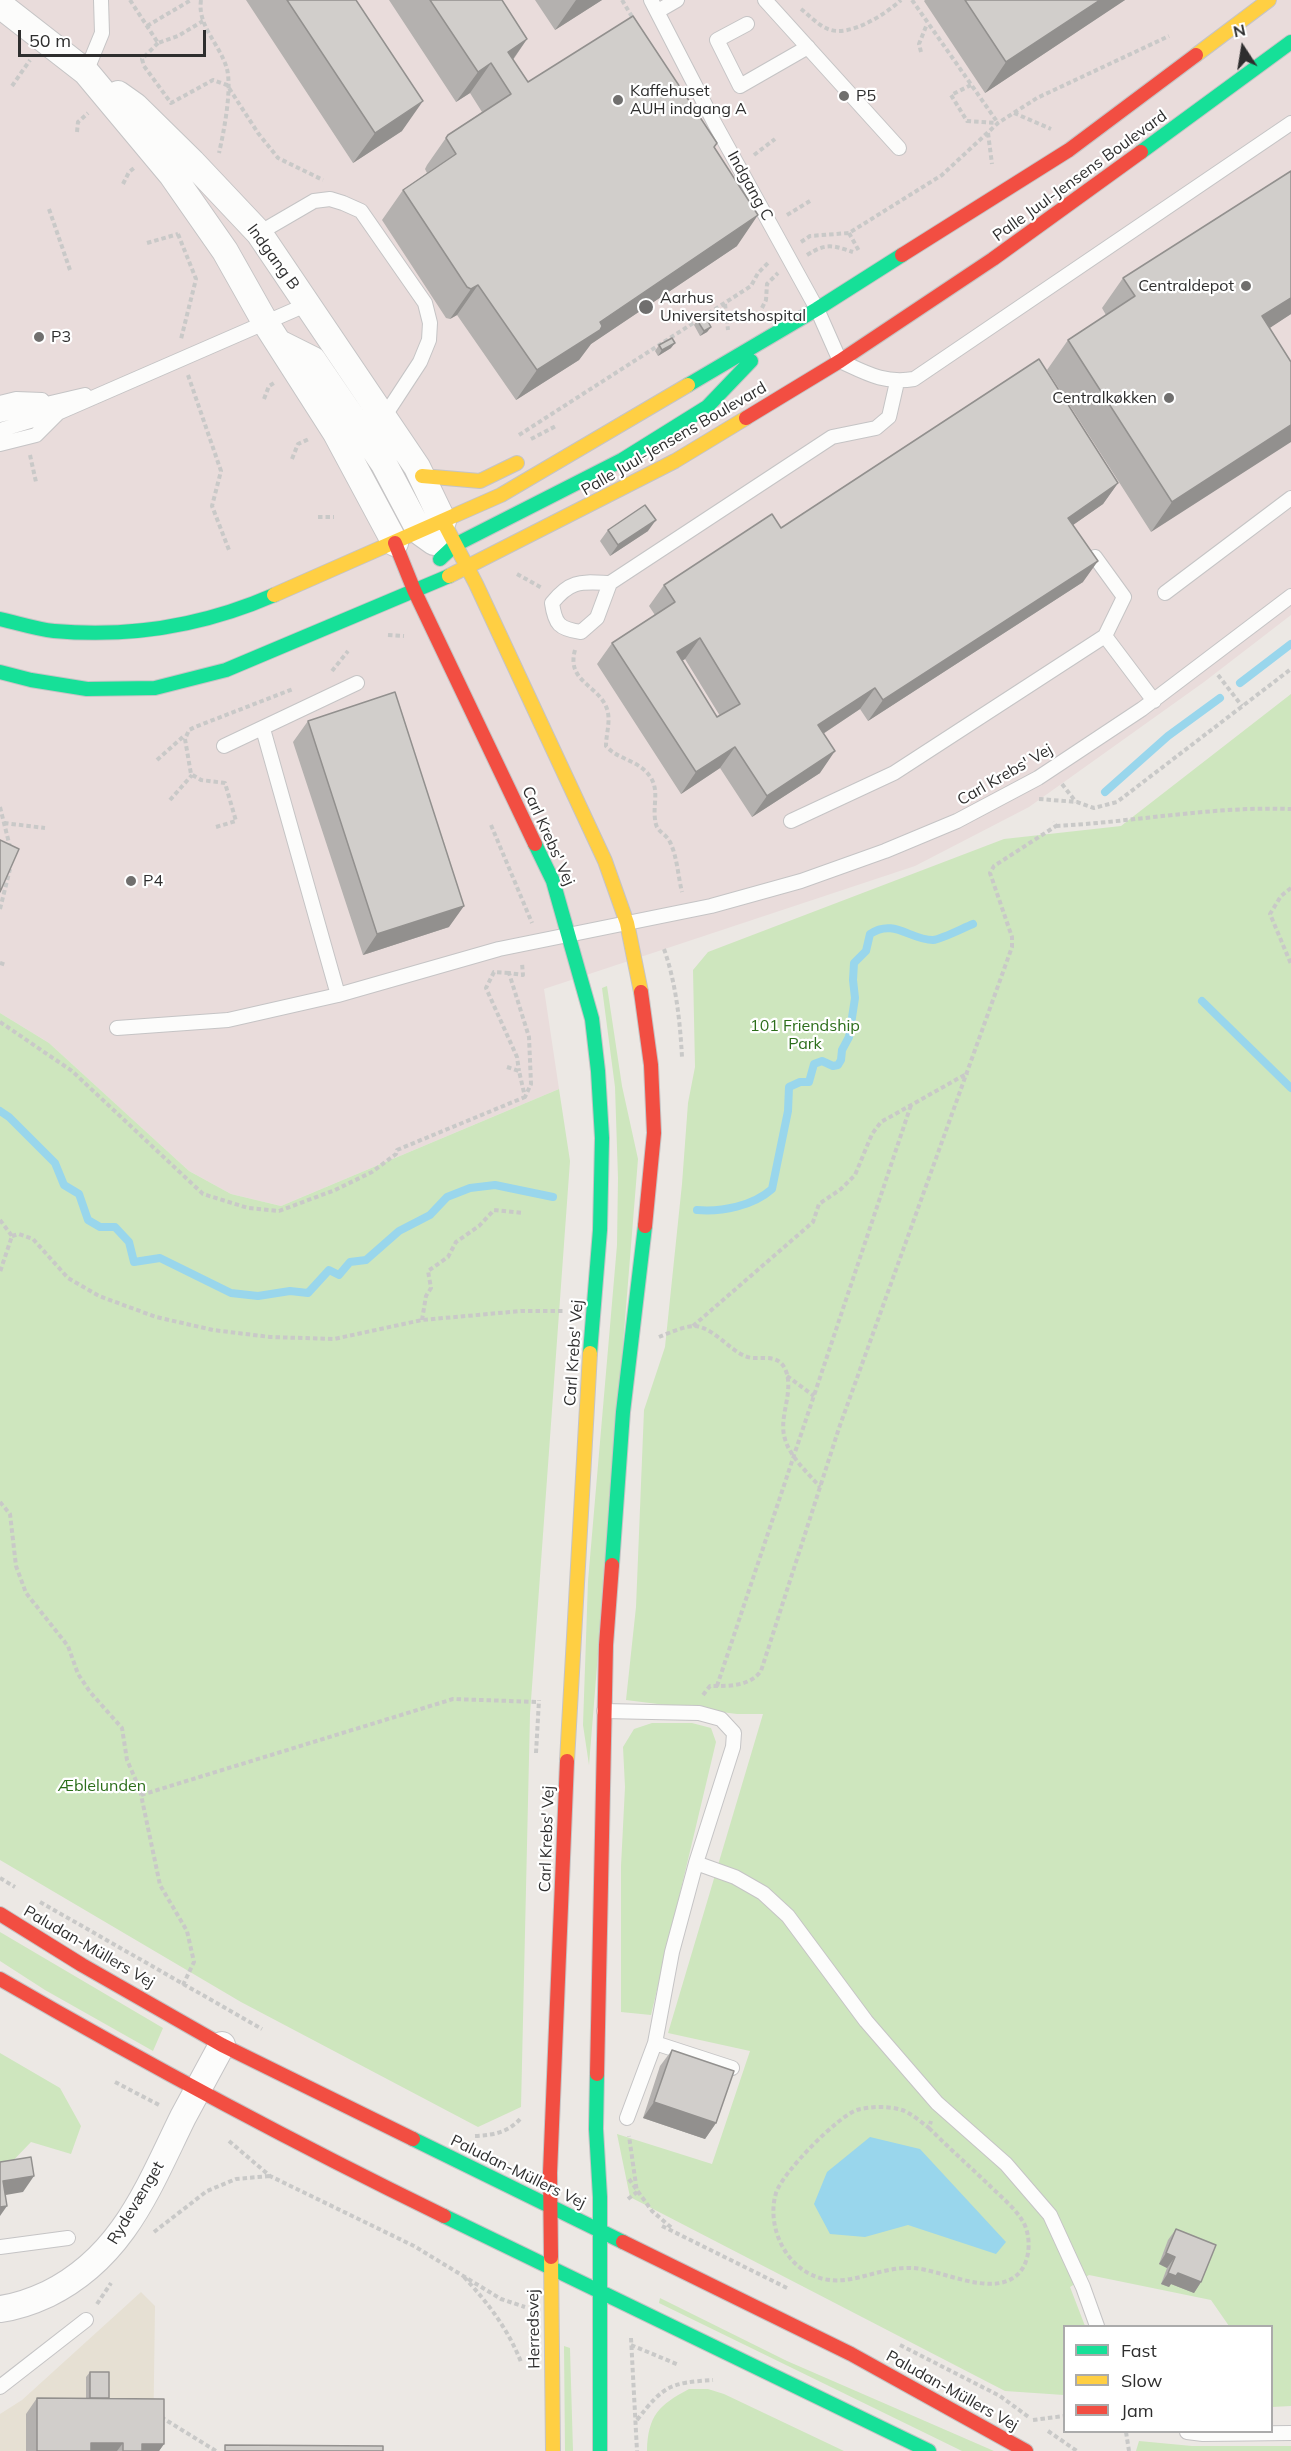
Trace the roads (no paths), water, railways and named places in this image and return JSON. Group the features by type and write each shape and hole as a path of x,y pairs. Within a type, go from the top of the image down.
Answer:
{"street":[{"name":"Palle Juul-Jensens Boulevard","path":"0,619 52,631 124,634 190,624 258,602 501,495 817,309 1069,150 1269,0"},
{"path":"0,5 86,72 172,175 225,251 272,333 336,433 395,543"},
{"name":"Palle Juul-Jensens Boulevard","path":"0,672 31,680 87,688 156,688 226,670 467,568 675,461 840,362 993,259 1291,42"},
{"name":"Indgang B","path":"86,72 135,106 259,233 422,476 444,521"},
{"path":"414,590 451,548 622,460 707,407 782,330"},
{"path":"272,333 313,360 384,464 420,532 451,548 467,568 605,861 627,923 645,1013 651,1065 654,1133 645,1231 622,1412 604,1711 596,2130 600,2451"},
{"path":"570,438 664,400"},
{"path":"422,476 480,481 529,457"},
{"path":"444,521 451,548"},
{"name":"Carl Krebs' Vej","path":"395,543 414,590 553,881 592,1019 598,1071 603,1138 600,1230 586,1411 570,1690 550,2206"},
{"name":"Paludan-Müllers Vej","path":"0,1914 82,1965 222,2045 851,2354 1026,2451"},
{"path":"0,1979 197,2091 329,2160 929,2451"},
{"name":"Rydevænget","path":"0,2309 36,2299 62,2287 84,2273 114,2243 160,2165 222,2045"},
{"name":"Herredsvej","path":"550,2206 553,2451"}],"lane":[{"path":"86,72 102,33 101,0"},
{"path":"655,4 677,0"},
{"path":"765,0 899,148"},
{"name":"Indgang C","path":"655,4 817,309 840,362"},
{"path":"747,24 717,40 740,86 808,47"},
{"path":"840,362 878,378 897,382 914,379 1291,123"},
{"path":"259,233 314,201 330,199 361,211 425,303 430,323 429,340 420,362 384,417"},
{"path":"0,430 58,406 105,391 184,358 272,333 308,304"},
{"path":"610,583 597,618 581,632 565,630 554,618 552,603 562,589 580,582 610,583 832,437 876,428 889,417 897,382"},
{"path":"0,403 16,399 58,406"},
{"path":"0,415 58,406"},
{"path":"0,444 36,435 58,406"},
{"path":"1166,593 1291,498"},
{"path":"791,821 894,773 1105,636 1124,597 1095,557"},
{"name":"Carl Krebs' Vej","path":"117,1028 228,1020 338,995 519,945 686,912 801,881 885,852 957,821 1038,778 1154,700 1291,596"},
{"path":"1105,636 1154,700"},
{"path":"224,746 357,683"},
{"path":"263,729 338,995"},
{"path":"604,1711 699,1713 721,1719 734,1734 733,1747 696,1863 672,1952 655,2043 627,2118"},
{"path":"696,1863 735,1877 764,1893 788,1916 866,2021 937,2103 1006,2164 1050,2215 1083,2287 1097,2325"},
{"path":"655,2043 732,2068"},
{"path":"0,2247 68,2238"},
{"path":"0,2387 86,2320"},
{"path":"1195,2433 1291,2433"}],"water":[{"path":"870,2137 920,2149 1006,2242 996,2254 908,2225 865,2237 830,2234 814,2204 827,2172"}],"waterway":[{"path":"1240,683 1291,644"},
{"path":"1105,792 1168,736 1220,698"},
{"path":"697,1210 737,1207 756,1200 772,1189 788,1111 789,1087 800,1082 809,1082 814,1064 822,1061 833,1066 838,1065 841,1060 842,1050 849,1037 855,998 854,963 866,951 870,934 887,928 933,940 973,924"},
{"path":"1202,1001 1291,1088"},
{"path":"0,1111 9,1117 55,1163 64,1185 79,1194 88,1220 100,1227 115,1227 129,1242 134,1262 160,1258 231,1293 258,1296 290,1291 308,1293 329,1270 339,1275 350,1262 366,1260 399,1231 430,1215 447,1197 470,1188 495,1185 553,1197"}],"place":[{"name":"P5","path":"844,96"},
{"name":"Kaffehuset AUH indgang A","path":"618,100"},
{"name":"Centraldepot","path":"1246,286"},
{"name":"Aarhus Universitetshospital","path":"646,307"},
{"name":"P3","path":"39,337"},
{"name":"Centralkøkken","path":"1169,398"},
{"name":"P4","path":"131,881"}],"park label":[{"name":"101 Friendship Park","path":"805,1035"},
{"name":"Æblelunden","path":"102,1786"}]}
